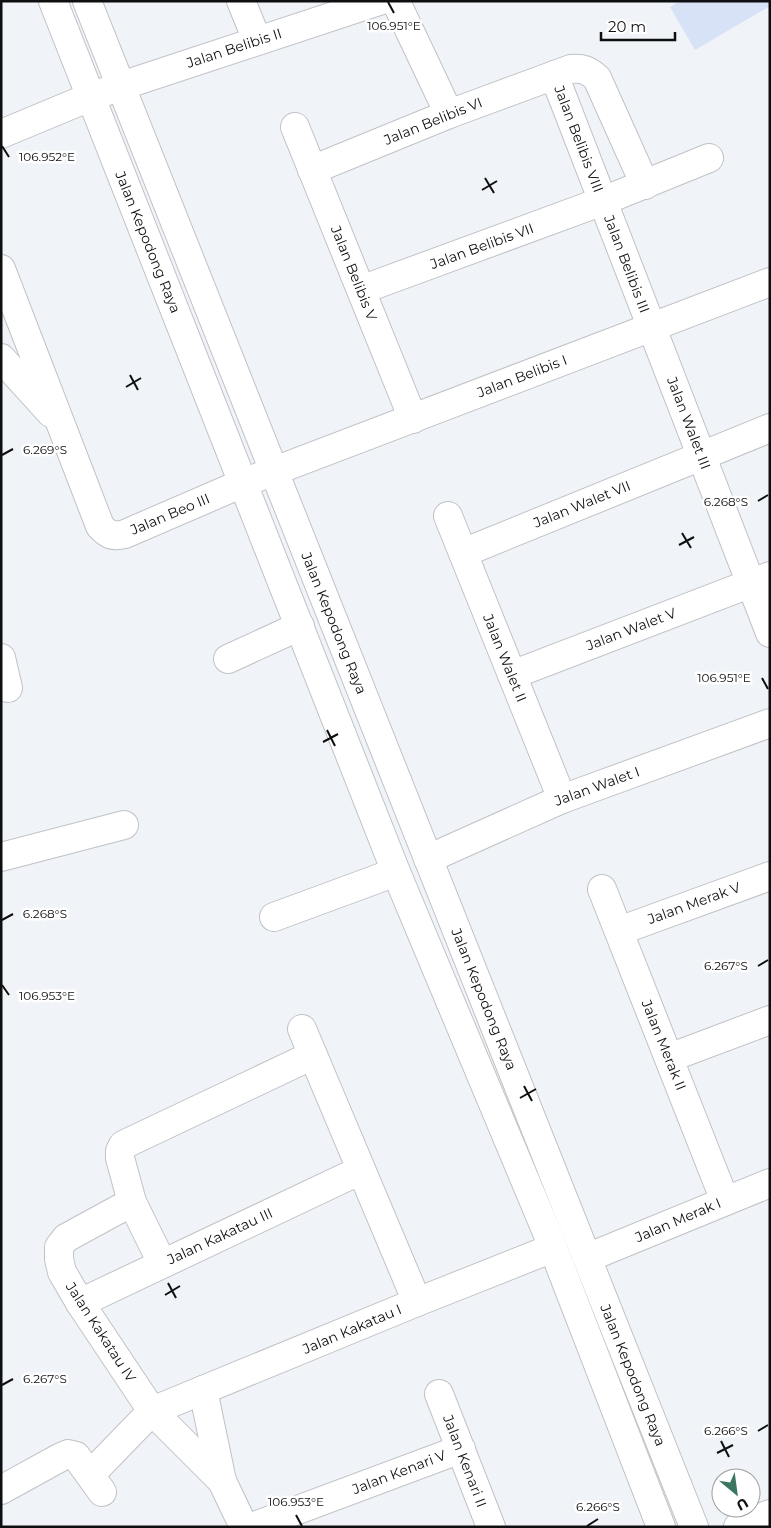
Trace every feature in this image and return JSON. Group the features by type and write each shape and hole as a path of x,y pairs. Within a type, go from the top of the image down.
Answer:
{"street":[{"name":"Jalan Kepodong Raya","path":"53,1 396,872 551,1242 661,1527"},
{"name":"Jalan Kepodong Raya","path":"87,1 694,1527"},
{"path":"241,1 256,40"},
{"name":"Jalan Belibis II","path":"1,134 90,97 256,40 322,9 379,1"},
{"path":"393,1 398,6 449,114"},
{"name":"Jalan Belibis VIII","path":"646,185 598,78 590,71 582,68 571,69 554,75 603,201 646,185 709,158"},
{"name":"Jalan Belibis VI","path":"312,170 449,114 554,75"},
{"name":"Jalan Belibis V","path":"295,127 413,419"},
{"name":"Jalan Belibis VII","path":"361,290 603,201"},
{"name":"Jalan Belibis III","path":"603,201 651,326"},
{"path":"1,269 62,426"},
{"name":"Jalan Belibis I","path":"274,471 770,282"},
{"name":"Jalan Walet III","path":"651,326 701,455 760,580 770,633"},
{"path":"1,358 62,426"},
{"name":"Jalan Beo III","path":"62,426 100,526 110,535 125,534 243,483"},
{"name":"Jalan Walet VII","path":"463,553 770,428"},
{"path":"243,483 274,471"},
{"name":"Jalan Walet II","path":"448,516 562,799"},
{"name":"Jalan Walet V","path":"512,675 760,580"},
{"path":"228,659 300,626"},
{"path":"1,658 8,688"},
{"name":"Jalan Walet I","path":"428,859 562,799 770,723"},
{"path":"1,857 124,825"},
{"path":"274,916 396,872"},
{"name":"Jalan Merak V","path":"619,930 770,876"},
{"name":"Jalan Merak II","path":"602,889 725,1200"},
{"path":"669,1058 770,1020"},
{"path":"302,1029 416,1302"},
{"path":"162,1263 132,1202 120,1158 120,1151 123,1145 313,1055"},
{"name":"Jalan Kakatau III","path":"80,1303 361,1170"},
{"name":"Jalan Merak I","path":"568,1288 591,1268 725,1200 770,1183"},
{"name":"Jalan Kakatau IV","path":"132,1202 66,1238 59,1247 62,1272 80,1303 152,1411 222,1481"},
{"name":"Jalan Kakatau I","path":"152,1411 416,1302 551,1242 574,1225"},
{"path":"203,1390 222,1481 244,1527"},
{"name":"Jalan Kenari II","path":"439,1394 491,1527"},
{"path":"1,1490 68,1454 90,1474 152,1411"},
{"name":"Jalan Kenari V","path":"252,1527 461,1449"},
{"path":"738,1527 770,1514"}],"shaded area":[{"path":"680,1 770,1 770,6 695,50 670,7"}]}
